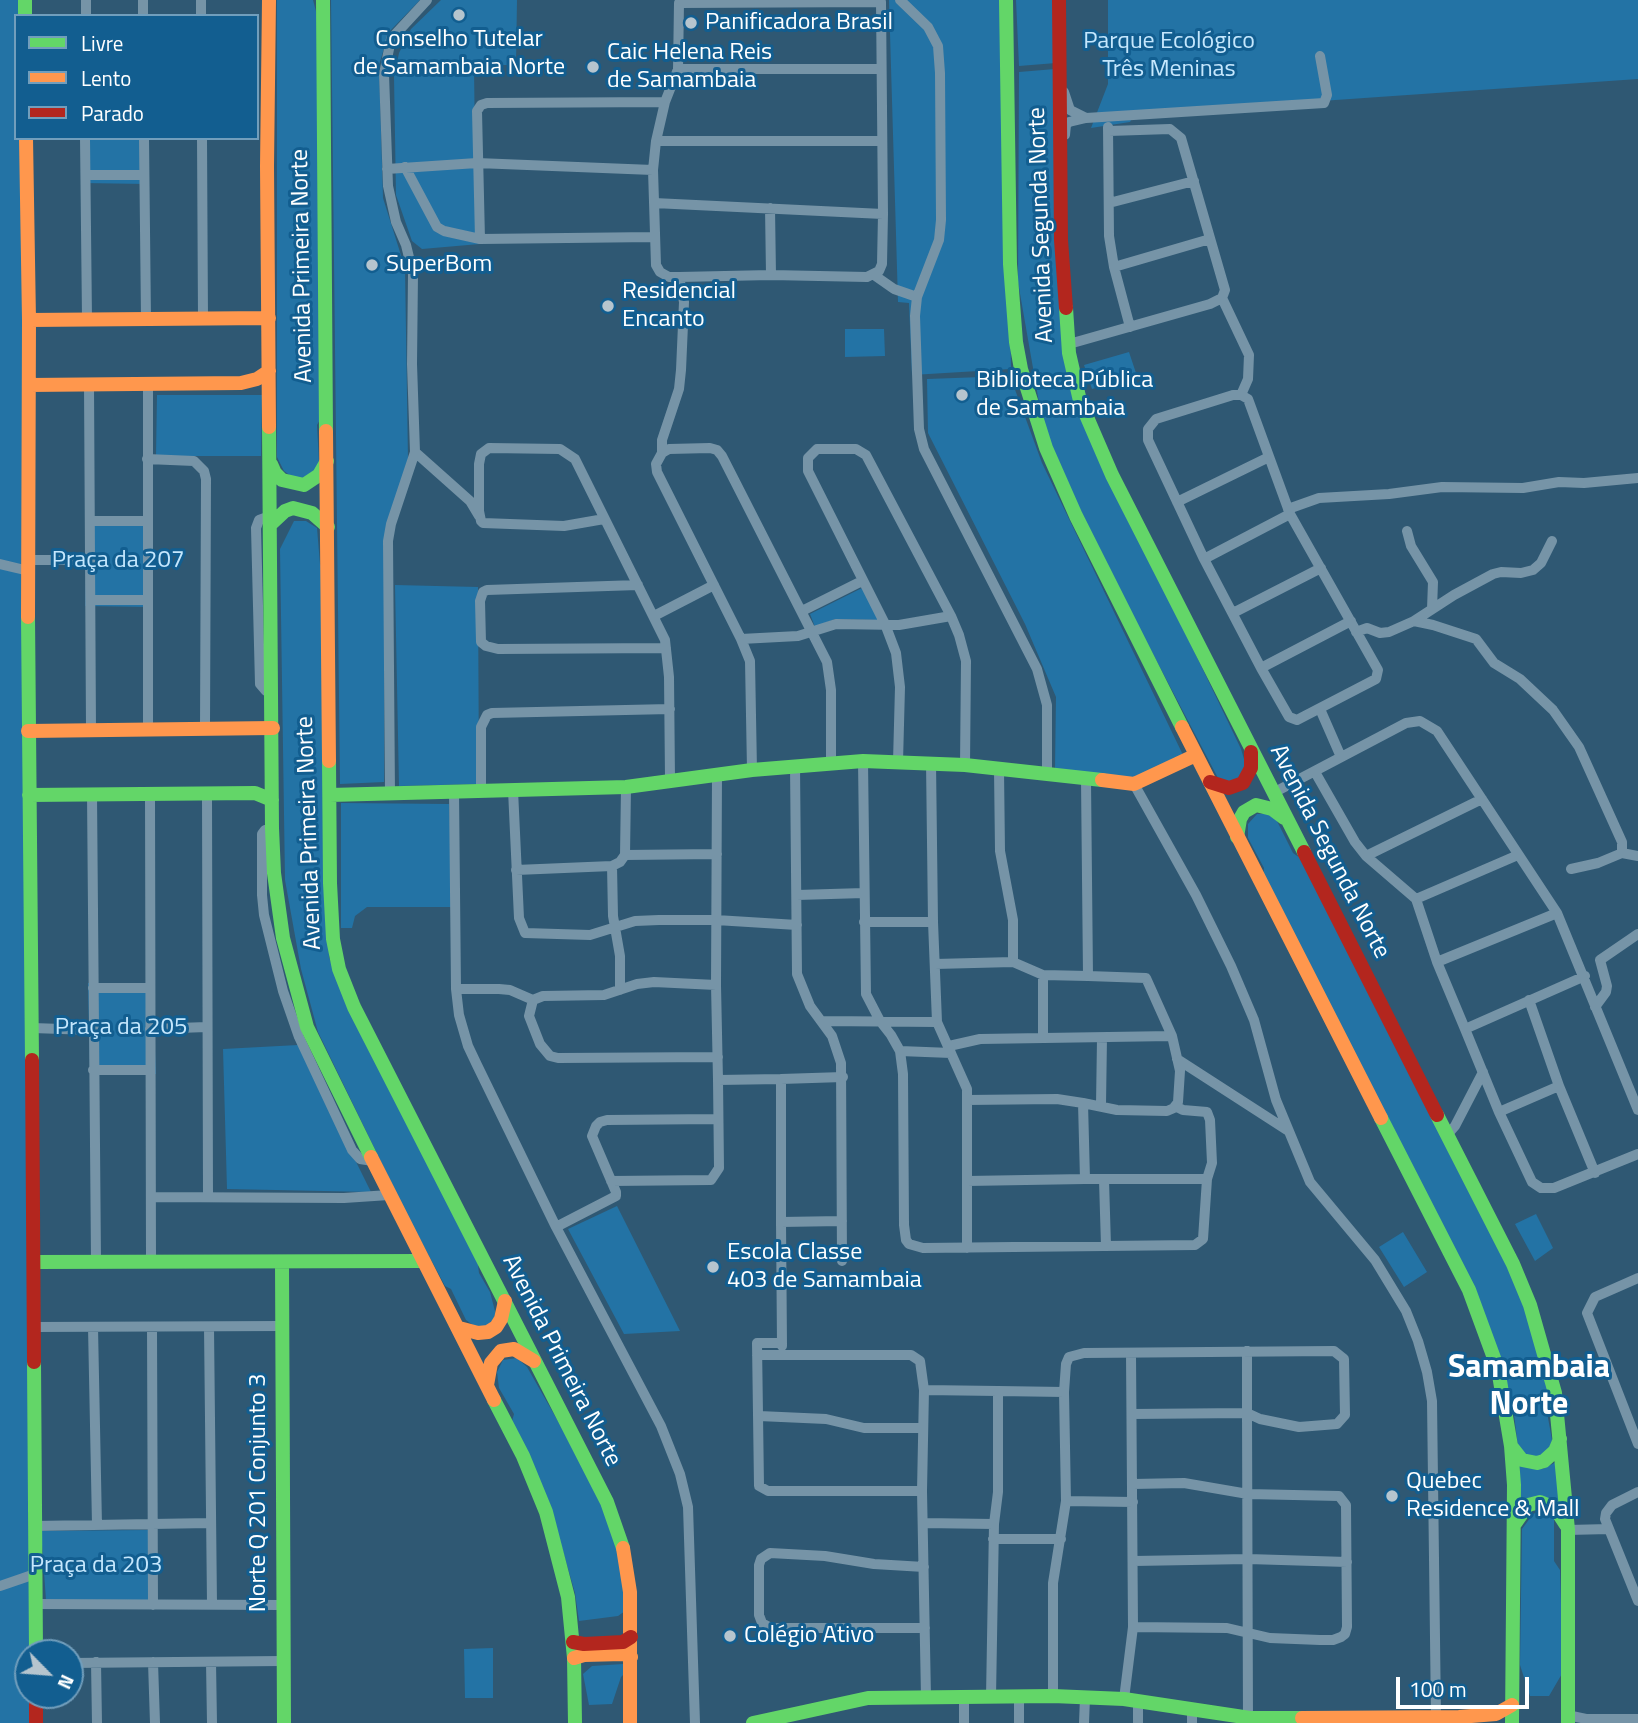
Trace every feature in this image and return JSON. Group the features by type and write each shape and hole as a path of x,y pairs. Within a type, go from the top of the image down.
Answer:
{"main road":[{"name":"Avenida Primeira Norte","path":"323,0 333,939 339,969 360,1019 607,1502 623,1549 630,1592 630,1723"},
{"name":"Avenida Segunda Norte","path":"1006,0 1010,264 1016,342 1021,369 1046,448 1076,516 1469,1290 1498,1369 1511,1446 1514,1525 1512,1722"},
{"name":"Avenida Segunda Norte","path":"1059,0 1061,231 1069,344 1080,401 1098,446 1513,1264 1530,1305 1555,1393 1561,1438 1568,1530 1575,1720"},
{"name":"Avenida Primeira Norte","path":"267,2 264,25 270,392 272,828 274,873 283,938 307,1027 389,1195 523,1456 546,1512 569,1597 575,1723"},
{"path":"26,140 36,1639"},
{"path":"29,320 269,318"},
{"path":"29,385 241,383 257,379 269,371"},
{"path":"241,383 270,392"},
{"path":"270,463 282,480 304,485 319,475 327,461"},
{"path":"270,521 293,508 312,513 328,527"},
{"path":"28,731 273,728"},
{"path":"1210,782 1229,788 1243,783 1251,768 1251,749"},
{"path":"330,795 626,787 752,770 863,761 931,762 1134,784 1196,755"},
{"path":"255,793 272,783"},
{"path":"29,795 255,793 272,800"},
{"path":"1237,837 1240,819 1250,807 1256,805 1272,809 1285,819"},
{"path":"34,1262 423,1261"},
{"name":"Norte Q 201 Conjunto 3","path":"282,1262 284,1723"},
{"path":"459,1328 478,1334 488,1332 501,1319 505,1301"},
{"path":"487,1386 491,1363 501,1352 514,1349 535,1362"},
{"path":"1511,1446 1522,1460 1537,1463 1544,1461 1555,1451 1561,1438"},
{"path":"1514,1525 1528,1505 1544,1502 1555,1508 1568,1530"},
{"path":"573,1642 623,1642 631,1637"},
{"path":"574,1658 584,1655 623,1654 631,1657"},
{"path":"753,1723 817,1716 868,1698 1053,1696 1131,1701 1192,1717 1312,1721 1436,1717 1459,1720 1496,1714 1512,1705"},
{"path":"1496,1714 1512,1722"}],"street":[{"path":"390,794 388,541 415,452 413,274 390,199 384,74 391,39 427,0"},
{"path":"900,0 928,27 938,46 940,73 941,220 939,240 917,297 917,420 921,439 1037,669 1046,705 1047,775"},
{"path":"679,1 882,1 883,214 882,264 879,271 867,277 668,277 657,269 653,170 656,141 678,69 679,1"},
{"path":"1059,145 1064,138 1067,123 1086,118 1324,103 1327,95 1321,55"},
{"path":"678,69 881,69"},
{"path":"1059,87 1065,93 1070,110 1086,118"},
{"path":"480,239 477,111 481,104 666,102"},
{"path":"1107,117 1109,236 1130,327"},
{"path":"1109,131 1163,129 1174,131 1181,138 1225,286 1222,298 1249,355 1248,379 1241,395"},
{"path":"85,140 87,319"},
{"path":"144,140 146,320"},
{"path":"202,140 203,319"},
{"path":"656,141 881,141"},
{"path":"387,169 477,163 653,170"},
{"path":"405,167 437,227 444,231 480,239 654,237"},
{"path":"86,175 144,175"},
{"path":"1109,203 1194,181"},
{"path":"654,202 883,214"},
{"path":"770,208 771,275"},
{"path":"1114,267 1210,239"},
{"path":"874,275 894,289 917,297"},
{"path":"678,277 684,302 679,389 662,440 662,453 656,464 657,472 741,639 752,670 752,770"},
{"path":"1069,344 1204,307 1222,298"},
{"path":"89,385 91,730"},
{"path":"148,385 148,729"},
{"path":"1233,395 1241,395 1248,399 1269,457 1289,511 1378,670 1376,679 1297,720 1292,720 1261,668 1204,559 1148,440 1150,424 1156,419 1233,395"},
{"path":"479,516 478,464 481,454 489,448 560,449 575,458 665,640 670,709 670,779"},
{"path":"662,453 669,449 710,448 720,452 827,662 830,675 831,762"},
{"path":"898,762 900,687 896,653 885,624 808,471 808,458 817,449 856,449 866,455 951,616 966,661 965,765"},
{"path":"415,452 470,501 481,521 487,524 574,526 604,519"},
{"path":"1177,502 1269,457"},
{"path":"147,459 194,461 204,471 206,480 205,728"},
{"path":"1204,559 1289,511 1319,498 1389,494 1442,487 1523,488 1559,482 1584,483 1638,478"},
{"path":"90,520 146,521"},
{"path":"1407,531 1411,546 1433,582 1433,609"},
{"path":"1356,632 1367,628 1380,633 1389,632 1414,621 1493,574 1533,570 1541,563 1552,541"},
{"path":"0,564 29,565 90,560"},
{"path":"1233,613 1321,568"},
{"path":"802,611 862,581"},
{"path":"638,585 487,590 480,601 481,642 498,649 666,648"},
{"path":"654,617 714,585"},
{"path":"91,600 146,600"},
{"path":"741,639 798,636 836,624 899,625 951,616"},
{"path":"1261,668 1351,621"},
{"path":"1414,621 1476,639 1494,663 1520,679 1553,710 1579,747 1622,842 1622,853"},
{"path":"481,791 481,727 487,715 670,709"},
{"path":"1320,709 1341,757"},
{"path":"1273,793 1406,723 1424,722 1437,731 1557,913 1638,1110"},
{"path":"863,761 866,994 900,1051 903,1074 902,1149 906,1240 909,1244 923,1248 1199,1244 1203,1239 1207,1179 1212,1163 1210,1120 1207,1112 1183,1110 1175,1106"},
{"path":"931,762 937,1022 964,1077 967,1089 967,1248"},
{"path":"795,766 797,966 800,986 838,1050 843,1077 842,1261"},
{"path":"999,770 1000,851 1013,920 1013,962"},
{"path":"1315,772 1355,842 1366,856 1416,899 1437,962 1499,1112 1535,1186 1554,1188 1638,1154"},
{"path":"611,1181 711,1180 719,1168 717,774"},
{"path":"1086,780 1088,976"},
{"path":"1134,784 1178,861 1231,966 1254,1020 1264,1062 1287,1130 1310,1182 1376,1260 1392,1285 1410,1321 1427,1371 1433,1432 1436,1717"},
{"path":"516,870 612,866 620,862 625,855 626,787"},
{"path":"513,790 519,918 525,933 590,934 635,921 716,920 797,925"},
{"path":"453,792 458,1015 468,1046 556,1227 661,1426 680,1474 688,1507 695,1723"},
{"path":"92,794 96,1260"},
{"path":"150,794 151,1261"},
{"path":"207,794 208,1196"},
{"path":"1366,856 1482,799"},
{"path":"1572,869 1598,863 1622,853 1638,856"},
{"path":"625,855 717,854"},
{"path":"1416,899 1518,855"},
{"path":"612,866 612,916 620,956 620,990"},
{"path":"797,895 863,893"},
{"path":"1437,962 1557,913"},
{"path":"864,922 933,922"},
{"path":"1595,1007 1606,992 1607,986 1600,960 1638,934"},
{"path":"935,964 1013,962 1043,975 1146,978 1172,1036 1180,1071 1179,1093 1175,1106 1167,1111 1116,1110 1101,1105 1057,1099 967,1100"},
{"path":"1043,975 1043,1037"},
{"path":"1465,1029 1585,976"},
{"path":"456,989 499,989 533,1000 543,996 604,995 637,984 653,982 716,985"},
{"path":"93,988 149,988"},
{"path":"533,1000 529,1016 540,1044 550,1056 718,1057"},
{"path":"1529,1000 1559,1086 1595,1173"},
{"path":"822,1021 937,1022"},
{"path":"150,1029 207,1027"},
{"path":"32,1028 92,1030"},
{"path":"900,1051 950,1049 980,1039 1172,1036"},
{"path":"1101,1105 1102,1038"},
{"path":"1177,1059 1287,1130"},
{"path":"93,1070 150,1070"},
{"path":"1447,1135 1455,1126 1483,1072"},
{"path":"718,1080 843,1077"},
{"path":"781,1079 782,1349"},
{"path":"1499,1112 1559,1086"},
{"path":"1083,1103 1084,1179"},
{"path":"556,1227 613,1199 617,1192 592,1136 600,1122 717,1119"},
{"path":"967,1181 1207,1179"},
{"path":"1104,1180 1106,1246"},
{"path":"151,1197 344,1198 389,1195"},
{"path":"781,1222 842,1221"},
{"path":"1638,1278 1595,1297 1587,1314 1638,1444"},
{"path":"34,1327 281,1326"},
{"path":"93,1327 97,1525"},
{"path":"152,1327 153,1605"},
{"path":"209,1327 212,1604"},
{"path":"922,1491 763,1490 759,1486 757,1458 757,1355 782,1349 911,1355 920,1361 924,1390 922,1491 926,1697"},
{"path":"1247,1351 1249,1720"},
{"path":"1053,1696 1053,1583 1066,1501 1064,1391 1069,1357 1084,1353 1334,1351 1344,1359 1345,1415 1337,1424 1299,1427 1260,1419 1247,1413 1132,1414"},
{"path":"1131,1354 1134,1560 1131,1701 1138,1723"},
{"path":"924,1390 1064,1391"},
{"path":"991,1697 993,1524 998,1492 998,1391"},
{"path":"759,1416 826,1419 864,1428 922,1428"},
{"path":"1132,1627 1227,1628 1270,1638 1333,1640 1345,1634 1347,1627 1346,1505 1339,1496 1248,1494 1184,1483 1133,1484"},
{"path":"1638,1492 1612,1505 1605,1519 1638,1601"},
{"path":"1066,1501 1133,1502"},
{"path":"35,1526 210,1523"},
{"path":"923,1523 993,1524"},
{"path":"1568,1530 1609,1529"},
{"path":"993,1539 1060,1539"},
{"path":"924,1567 770,1553 761,1559 759,1565 759,1615 762,1623 771,1628 925,1628"},
{"path":"1134,1560 1347,1562"},
{"path":"0,1586 35,1574"},
{"path":"36,1604 282,1605"},
{"path":"84,1662 282,1661"},
{"path":"96,1662 97,1723"},
{"path":"153,1662 155,1723"},
{"path":"211,1662 212,1723"},
{"path":"964,1697 964,1723"},
{"path":"1018,1723 1019,1697"},
{"path":"1084,1698 1084,1723"},
{"path":"1575,1720 1638,1719"}],"green space":[{"path":"0,0 27,0 28,14 14,14 14,140 29,140 38,1639 14,1639 14,1709 38,1709 38,1723 0,1723"},
{"path":"277,0 313,0 317,15 323,414 317,425 319,462 314,472 302,480 295,479 284,471 277,457"},
{"path":"331,0 420,0 389,32 379,65 383,198 405,268 408,460 385,558 384,782 340,784"},
{"path":"441,0 517,0 516,65 474,65 476,232 491,243 422,249 412,241 396,195 394,77 399,53 411,29"},
{"path":"889,0 1006,0 1011,369 912,375 909,303 898,302"},
{"path":"1016,0 1056,0 1056,63 1019,66"},
{"name":"Parque Ecológico Três Meninas","path":"1108,0 1638,0 1638,79 1134,114 1130,122 1091,128 1108,84"},
{"path":"1055,69 1060,263 1082,417 1241,749 1247,769 1241,778 1231,783 1218,778 1048,454 1018,282 1019,72"},
{"path":"81,140 147,140 147,184 82,183"},
{"path":"845,329 884,329 885,356 845,357"},
{"path":"1129,352 1137,376 1092,389 1084,365"},
{"path":"1010,376 1042,463 1183,755 1133,779 1055,769 1056,697 1025,624 928,433 927,379"},
{"path":"157,395 262,395 261,456 156,456"},
{"name":"Praça da 207","path":"88,516 151,516 149,607 85,606"},
{"path":"294,521 306,521 317,528 320,564 324,569 329,957 349,1011 477,1257 479,1273 490,1292 496,1315 488,1326 477,1328 466,1320 403,1207 318,1032 301,969 285,880 280,549"},
{"path":"395,585 478,587 479,784 399,786"},
{"path":"862,588 879,620 835,619 815,627 810,614"},
{"path":"341,803 449,804 454,907 367,907 355,916 352,928 341,928"},
{"path":"1257,814 1270,814 1275,817 1293,853 1300,858 1507,1265 1530,1321 1549,1393 1545,1401 1552,1440 1549,1450 1542,1456 1533,1458 1524,1455 1518,1447 1513,1406 1507,1398 1501,1368 1263,877 1264,868 1248,838 1248,824"},
{"name":"Praça da 205","path":"88,983 152,984 156,1074 90,1073"},
{"path":"298,1045 371,1192 227,1189 223,1049"},
{"path":"617,1206 680,1331 624,1334 568,1229"},
{"path":"1536,1214 1553,1248 1535,1261 1515,1224"},
{"path":"1403,1232 1427,1272 1404,1287 1379,1247"},
{"path":"517,1358 527,1367 607,1507 623,1564 625,1611 618,1616 579,1621 575,1593 552,1513 511,1425 514,1414 499,1388 497,1372 503,1360"},
{"path":"1558,1461 1561,1507 1531,1497 1521,1503 1519,1462 1525,1466 1543,1469"},
{"path":"1545,1509 1554,1514 1554,1561 1560,1570 1563,1672 1549,1696 1530,1696 1520,1665 1522,1529 1533,1514"},
{"name":"Praça da 203","path":"149,1530 149,1600 46,1600 41,1531"},
{"path":"493,1648 493,1698 465,1698 464,1649"},
{"path":"623,1664 627,1671 621,1677 612,1704 589,1705 583,1674 592,1666"}],"traffic: fast":[{"path":"25,0 25,14"},
{"path":"323,0 326,431"},
{"path":"1006,0 1010,264 1016,342 1021,369 1046,448 1076,516 1182,727"},
{"path":"1066,308 1069,353 1080,401 1112,475 1304,852"},
{"path":"269,427 272,828 274,873 283,938 307,1027 371,1157"},
{"path":"271,464 282,480 304,485 319,475 327,461"},
{"path":"270,525 285,511 293,508 312,513 328,527"},
{"path":"28,617 32,1060"},
{"path":"329,761 330,883 333,939 339,969 354,1007 607,1502 623,1548"},
{"path":"330,795 626,787 752,770 863,761 965,765 1102,780"},
{"path":"29,795 255,793 272,800"},
{"path":"1237,837 1244,812 1256,805 1272,809 1284,818"},
{"path":"1437,1115 1513,1264 1530,1305 1555,1393 1568,1530 1568,1723"},
{"path":"1381,1118 1469,1290 1498,1369 1511,1446 1514,1485 1512,1723"},
{"path":"34,1262 423,1261"},
{"path":"282,1262 284,1723"},
{"path":"34,1362 36,1639"},
{"path":"494,1400 523,1456 546,1512 568,1597 574,1658 575,1723"},
{"path":"1511,1446 1522,1460 1537,1463 1544,1461 1555,1451 1560,1439"},
{"path":"1514,1525 1528,1505 1540,1502 1555,1508 1566,1525"},
{"path":"753,1723 868,1698 1053,1696 1124,1699 1250,1718 1302,1718"}],"traffic: slow":[{"path":"269,0 269,427"},
{"path":"26,140 29,320 28,617"},
{"path":"29,320 269,318"},
{"path":"29,385 241,383 257,379 269,371"},
{"path":"326,431 329,761"},
{"path":"1182,727 1381,1118"},
{"path":"28,731 273,728"},
{"path":"1102,780 1134,784 1196,755"},
{"path":"371,1157 494,1400"},
{"path":"459,1328 478,1333 488,1332 496,1327 501,1319 505,1301"},
{"path":"487,1385 491,1363 501,1351 514,1349 534,1361"},
{"path":"623,1548 630,1592 630,1723"},
{"path":"574,1658 584,1655 623,1654 631,1657"},
{"path":"1302,1718 1459,1717 1496,1714 1512,1705"}],"traffic: jam":[{"path":"1059,0 1061,240 1066,308"},
{"path":"1210,782 1229,788 1243,783 1251,768 1251,752"},
{"path":"1304,852 1437,1115"},
{"path":"32,1060 34,1362"},
{"path":"573,1642 623,1642 631,1637"},
{"path":"36,1709 36,1723"}],"place":[{"name":"Conselho Tutelar de Samambaia Norte","path":"459,15"},
{"name":"Panificadora Brasil","path":"691,23"},
{"name":"Caic Helena Reis de Samambaia","path":"593,67"},
{"name":"SuperBom","path":"372,265"},
{"name":"Residencial Encanto","path":"608,306"},
{"name":"Biblioteca Pública de Samambaia","path":"962,395"},
{"name":"Escola Classe 403 de Samambaia","path":"713,1267"},
{"name":"Quebec Residence & Mall","path":"1392,1496"},
{"name":"Colégio Ativo","path":"730,1636"}],"district":[{"name":"Samambaia Norte","path":"1529,1388"}]}
